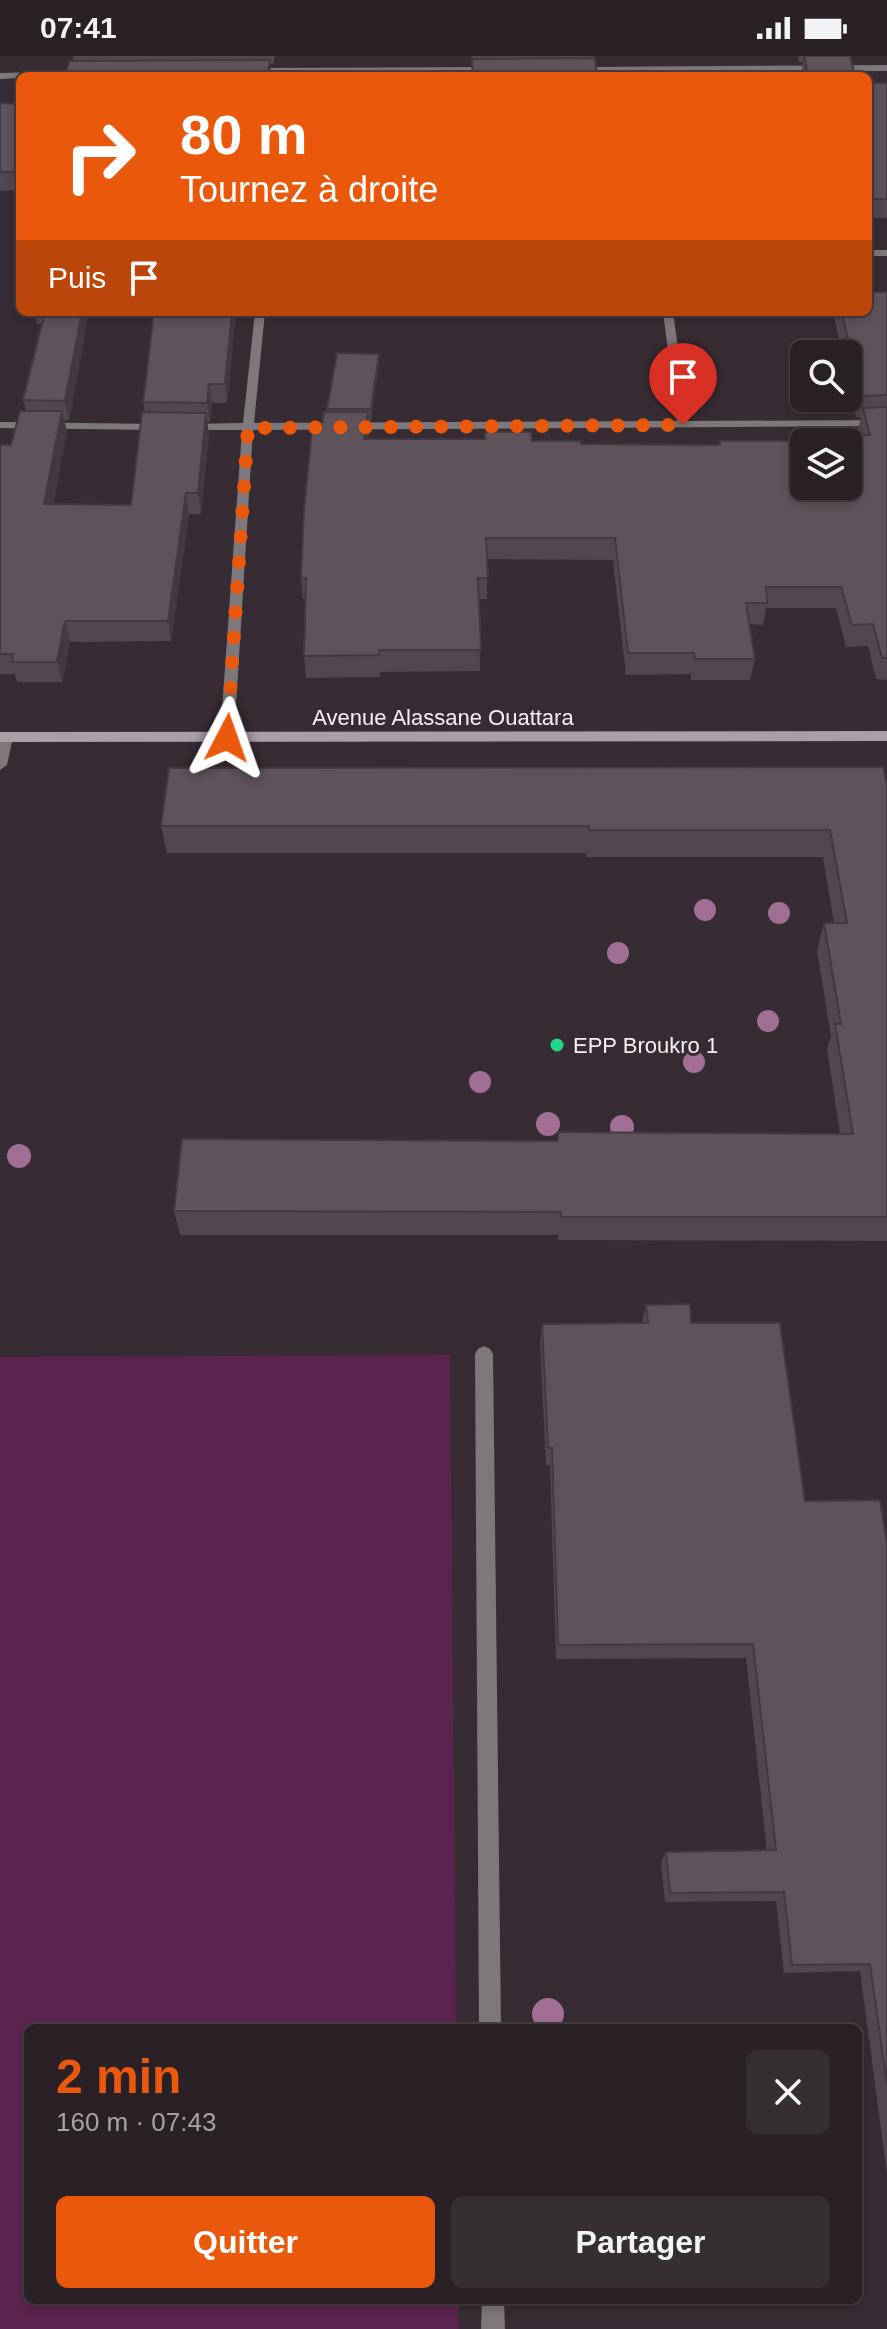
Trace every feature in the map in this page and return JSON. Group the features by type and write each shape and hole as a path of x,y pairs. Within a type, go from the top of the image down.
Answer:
{"street":[{"path":"689,72 887,68"},
{"path":"359,72 502,70"},
{"path":"563,70 614,72"},
{"path":"239,71 263,72"},
{"path":"227,738 248,428 260,316"},
{"path":"669,316 683,425"},
{"path":"0,425 248,428 887,423"},
{"name":"Avenue Alassane Ouattara","path":"3,737 887,736"},
{"path":"0,765 3,737"},
{"path":"484,1354 490,2024"},
{"path":"493,2304 493,2329"}],"shaded area":[{"path":"450,1355 456,2024 24,2024 24,2304 458,2304 459,2329 0,2329 0,1357"}],"building":[{"path":"804,56 850,56 854,72 807,72"},
{"path":"595,58 597,72 473,72 472,59"},
{"path":"270,60 268,72 67,72 69,61"},
{"path":"872,83 887,83 887,199 872,199"},
{"path":"0,103 16,104 16,172 0,172"},
{"path":"872,292 887,292 887,395 862,396 862,340 848,340 843,316 872,316"},
{"path":"44,316 81,316 65,401 23,400"},
{"path":"154,316 232,316 225,384 209,384 207,403 143,402"},
{"path":"337,353 379,354 371,409 327,409"},
{"path":"887,407 887,658 882,658 873,624 852,625 841,587 766,587 767,603 746,603 755,659 695,659 694,653 628,653 615,538 486,538 488,578 478,578 481,650 379,650 379,655 304,656 306,578 301,578 304,509 312,430 321,430 324,412 368,412 364,439 485,439 485,432 531,432 532,441 581,441 581,444 720,445 720,441 790,441 790,500 862,500 862,435 870,435 863,408"},
{"path":"20,411 62,411 44,504 131,505 142,412 206,413 198,493 186,493 168,621 65,621 57,662 12,662 13,654 0,654 0,445 11,445"},
{"path":"883,767 887,785 887,1217 561,1217 561,1212 174,1211 182,1139 558,1141 558,1132 853,1134 835,1024 841,1024 824,923 847,923 830,830 589,830 589,826 161,826 169,768"},
{"path":"690,1304 691,1323 780,1323 805,1501 880,1500 887,1543 887,2085 870,1964 792,1965 784,1892 670,1893 666,1852 776,1850 753,1644 558,1645 552,1448 548,1448 542,1324 648,1323 646,1305"}],"place":[{"name":"EPP Broukro 1","path":"557,1045"}],"route":[{"path":"227,738 248,428 683,425"}]}
